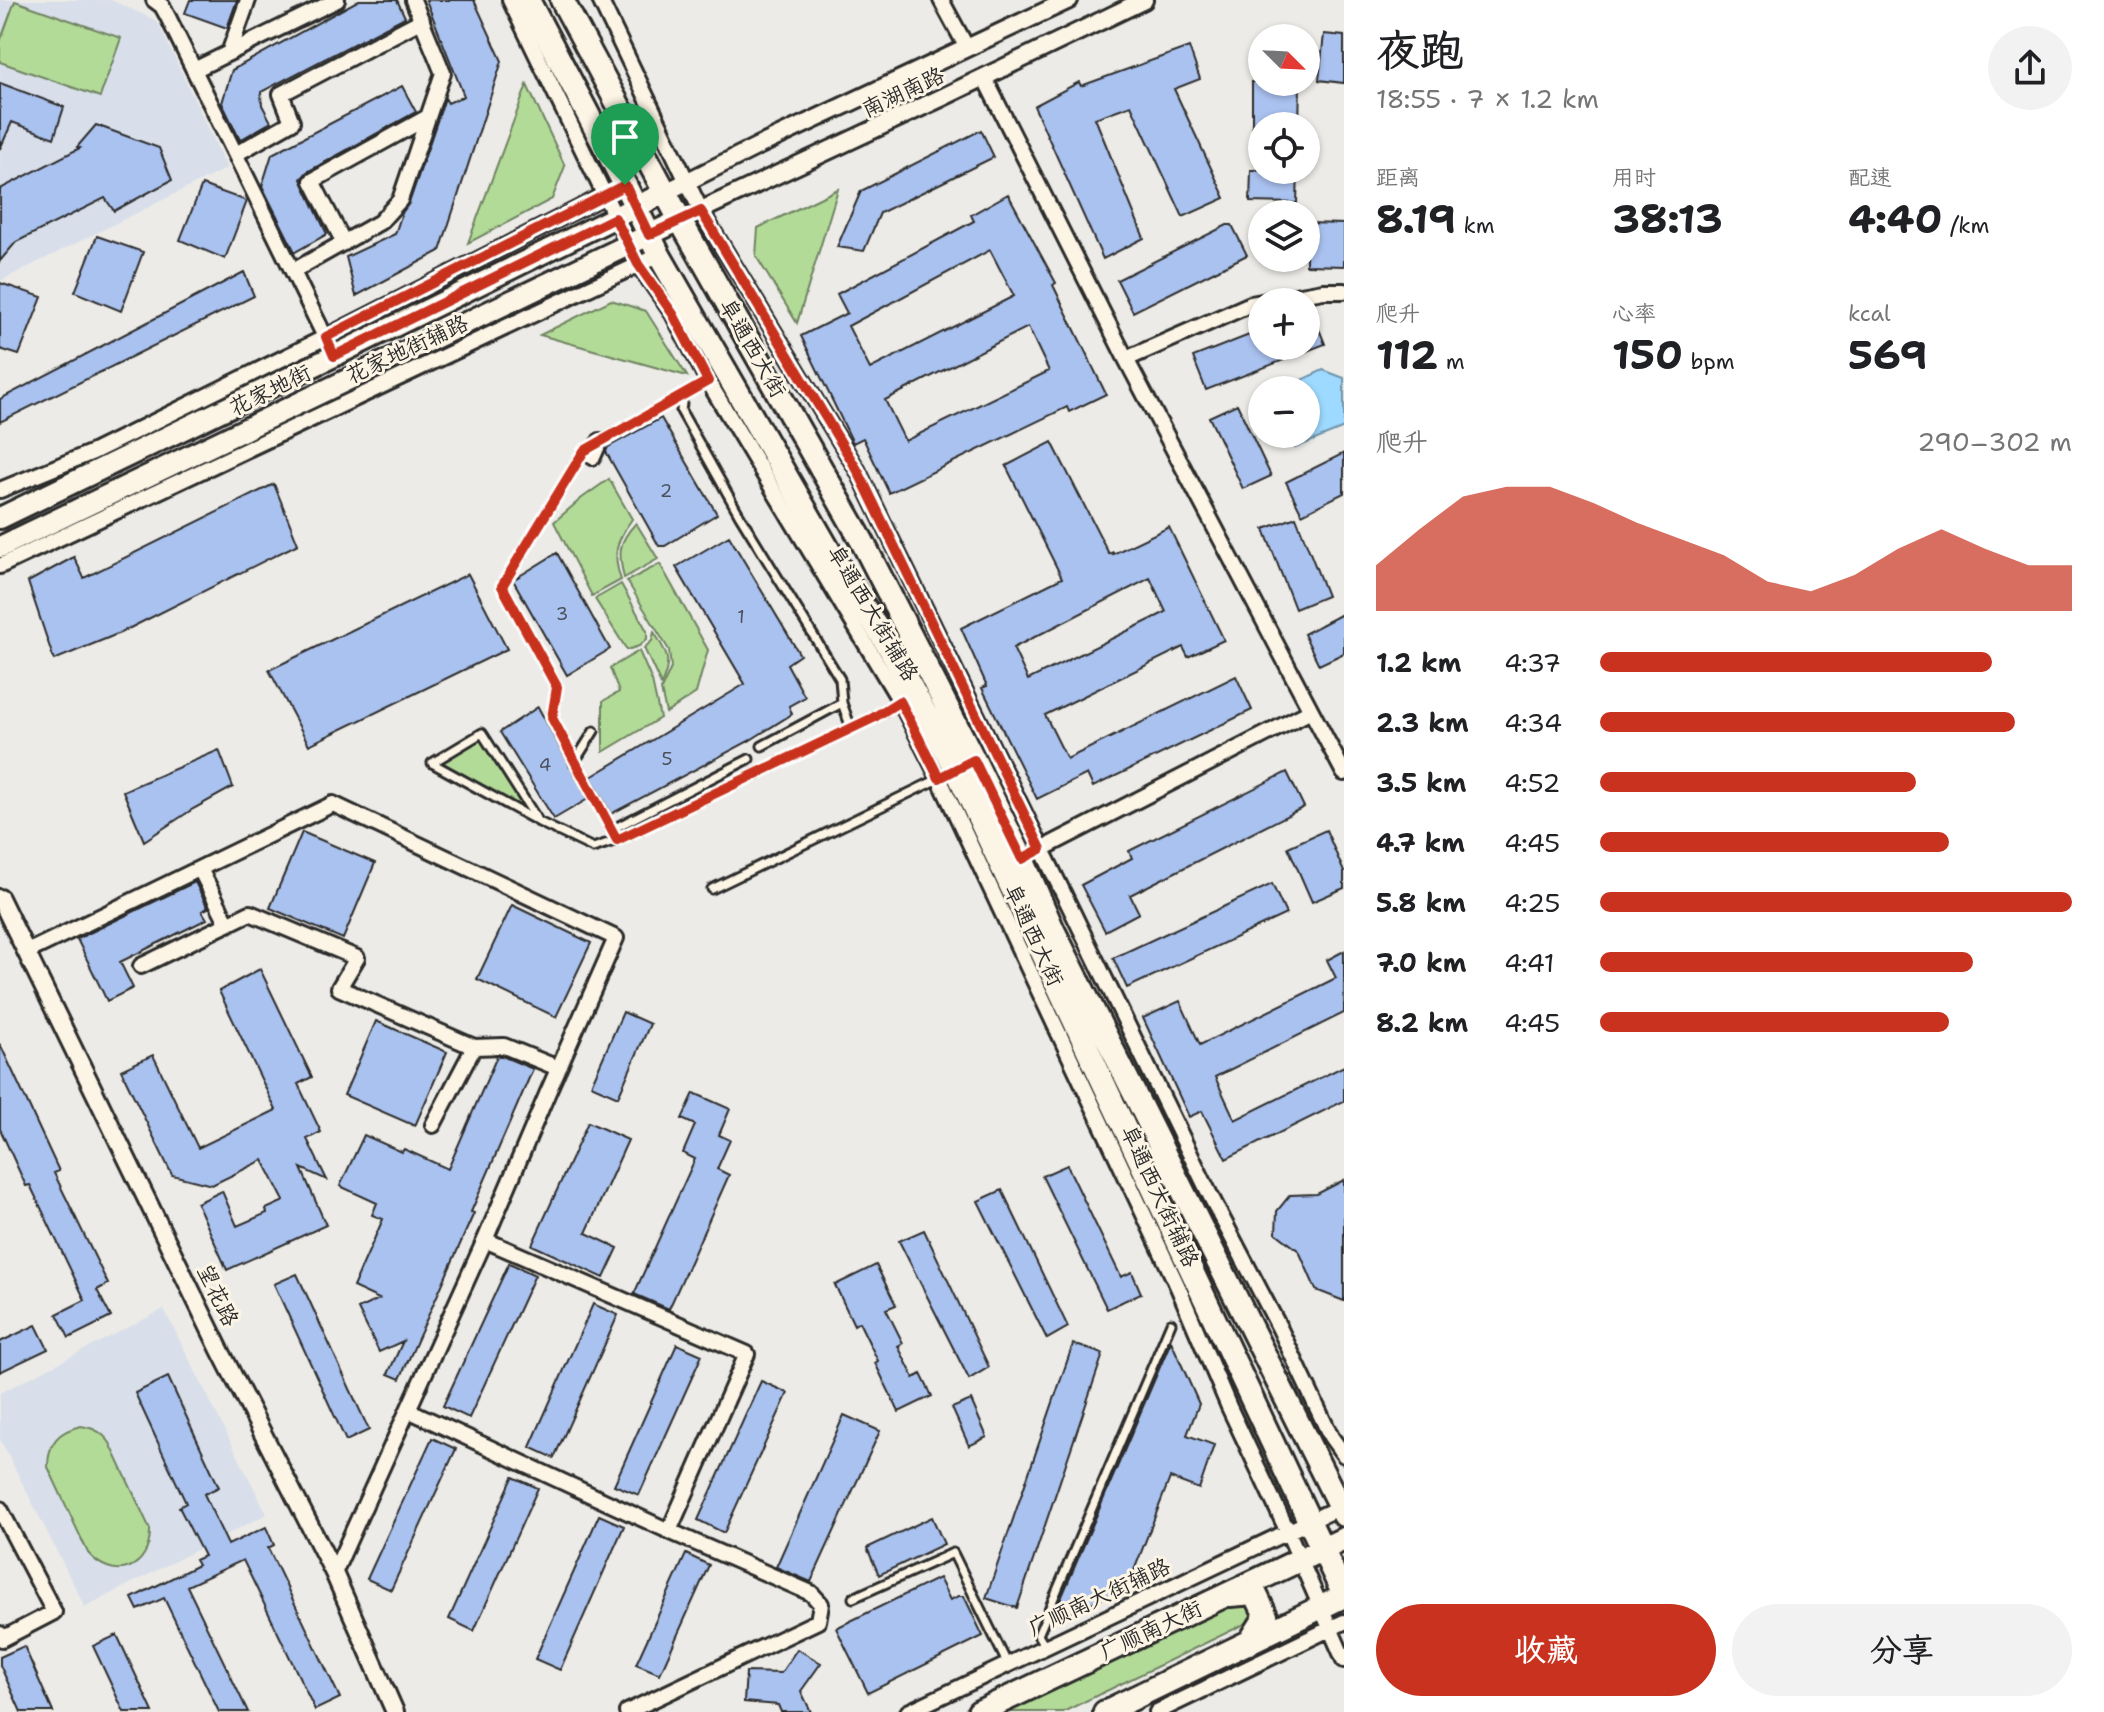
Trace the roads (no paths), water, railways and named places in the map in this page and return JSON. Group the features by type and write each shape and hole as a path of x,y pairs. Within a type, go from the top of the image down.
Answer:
{"main road":[{"name":"阜通西大街","path":"528,0 625,185 717,376 896,660 956,769 1032,854 1053,930 1343,1509"},
{"name":"阜通西大街","path":"562,0 666,192 691,215 862,541 956,769 1344,1595"},
{"name":"花家地街","path":"0,518 330,346 666,192"},
{"name":"花家地街","path":"0,547 691,215"},
{"name":"广顺南大街","path":"979,1712 1344,1539"},
{"path":"1225,1595 1255,1593 1261,1605 1266,1616 1248,1644"},
{"path":"1105,1712 1344,1595"}],"street":[{"path":"154,0 168,17 330,346"},
{"path":"229,53 248,0"},
{"path":"194,70 337,0"},
{"path":"293,271 380,222 400,200 443,73 413,0"},
{"name":"阜通西大街辅路","path":"510,0 638,264 717,376 900,701 956,769 1229,1407 1344,1660"},
{"name":"阜通西大街辅路","path":"600,0 687,181 691,215 858,471 1032,854 1279,1327 1331,1437 1344,1455"},
{"path":"941,0 967,48"},
{"name":"南湖南路","path":"666,192 1069,0"},
{"name":"南湖南路","path":"691,215 1144,0"},
{"path":"236,154 292,122 281,94 422,20"},
{"path":"984,77 1126,359 1344,773"},
{"path":"344,243 312,181 428,117"},
{"name":"花家地街辅路","path":"0,490 330,346 625,185"},
{"name":"花家地街辅路","path":"0,566 659,255"},
{"path":"1126,359 1251,304 1323,291 1344,291"},
{"path":"593,457 600,441"},
{"path":"1032,854 1311,711"},
{"path":"27,952 333,804 616,938 485,1240 334,1573"},
{"path":"200,869 228,924"},
{"name":"望花路","path":"0,898 220,1350 334,1573 395,1712"},
{"path":"141,966 250,913 357,958 339,988 474,1047 504,1046 558,1068"},
{"path":"433,1125 474,1047"},
{"path":"485,1240 747,1354 669,1531"},
{"path":"408,1410 811,1593 821,1604 818,1621 627,1712"},
{"path":"0,1509 54,1612 2,1639 0,1634"},
{"name":"广顺南大街辅路","path":"908,1712 1309,1522 1343,1509"},
{"path":"1157,1712 1344,1622"}],"lane":[{"path":"617,840 552,718 557,687 502,586 584,451 717,376"},
{"path":"683,395 681,411 740,516 840,679 842,703 851,728"},
{"path":"539,822 482,733 432,763 539,822 593,848 617,840 873,718 900,701"},
{"path":"762,746 842,703"},
{"path":"574,763 594,731"},
{"path":"611,830 749,759"},
{"path":"712,889 956,769"},
{"path":"1045,1647 1038,1635 1171,1323"},
{"path":"853,1598 953,1553 1008,1665"}],"water":[{"path":"1323,370 1344,378 1344,428 1320,438 1320,376 1310,376"}]}
